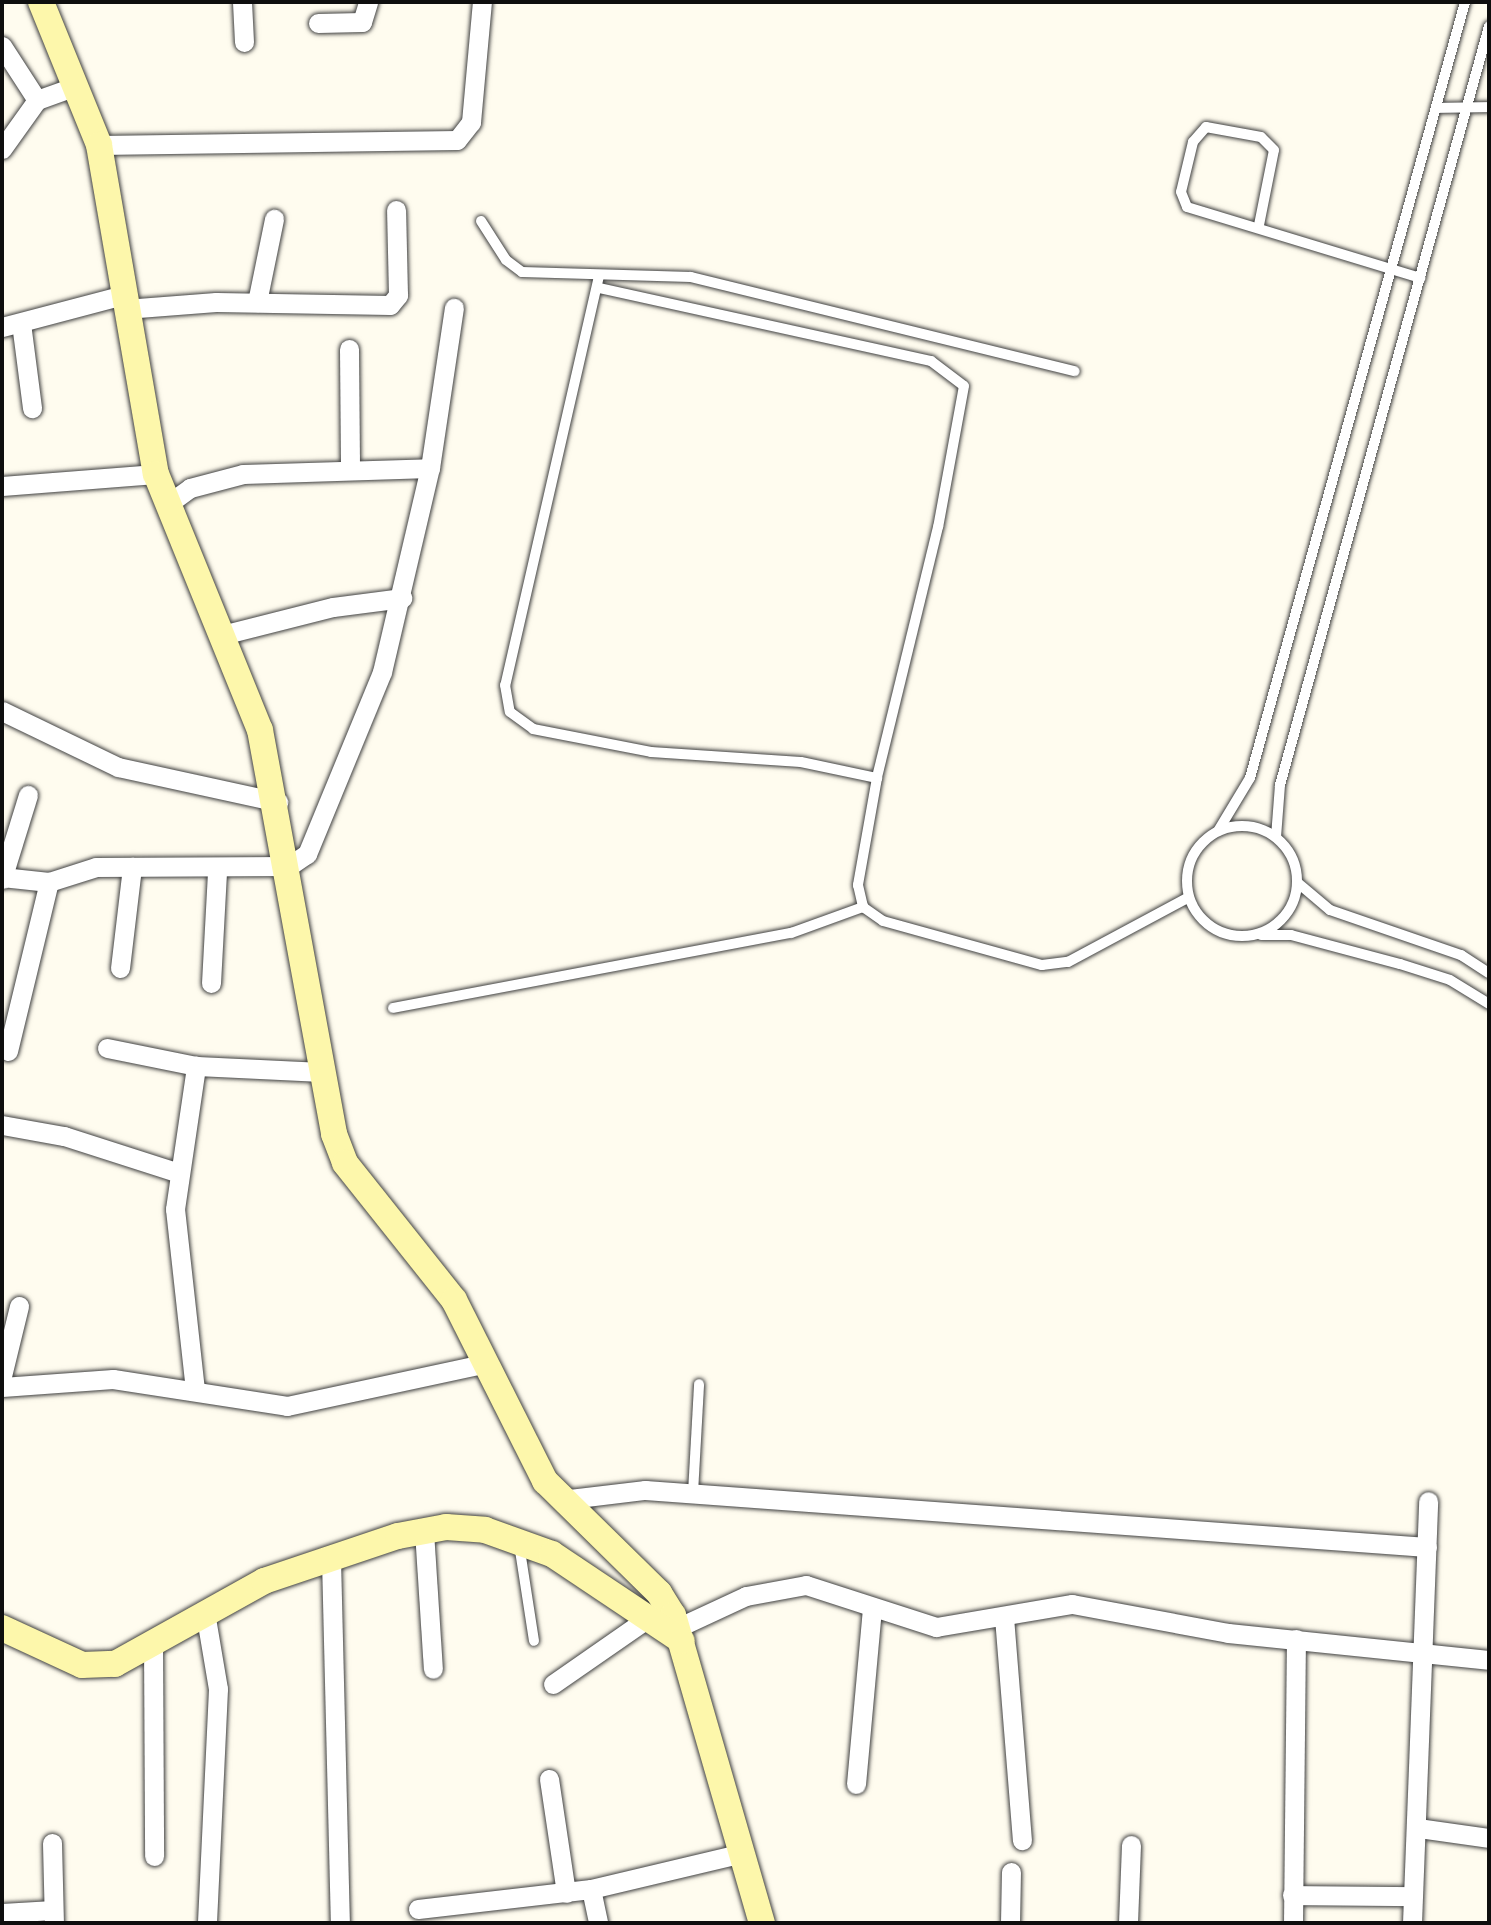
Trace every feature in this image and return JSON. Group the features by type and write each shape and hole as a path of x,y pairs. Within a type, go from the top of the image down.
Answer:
{"street":[{"path":"41,2 99,145 124,302 156,474 226,634 278,802 323,1072 345,1163 425,1257 488,1363 526,1448 561,1500 659,1592 680,1635 762,1923"},
{"path":"242,2 244,43"},
{"path":"318,23 362,22 368,2"},
{"path":"99,145 457,140 471,122 482,2"},
{"path":"2,46 37,100"},
{"path":"2,149 37,100 76,86"},
{"path":"32,408 11,325 124,302 395,303 396,210"},
{"path":"257,302 274,219"},
{"path":"27,795 2,878 50,882 96,867 217,871 289,866 313,845 356,749 402,598 430,467 454,308"},
{"path":"349,349 350,468"},
{"path":"168,504 214,478 350,468 430,467"},
{"path":"2,486 156,474"},
{"path":"226,634 333,607 402,598"},
{"path":"2,710 118,767 278,802"},
{"path":"120,968 132,867"},
{"path":"211,983 217,871"},
{"path":"8,1051 50,882"},
{"path":"107,1048 196,1066 323,1072"},
{"path":"195,1390 177,1251 179,1173 196,1066"},
{"path":"2,1125 64,1136 179,1173"},
{"path":"2,1376 19,1306"},
{"path":"2,1388 113,1379 287,1406 323,1404 488,1363"},
{"path":"561,1500 614,1490 693,1493 1427,1547"},
{"path":"1412,1923 1426,1655 1428,1501"},
{"path":"2,1628 98,1667 153,1641 264,1580 424,1531 485,1530 519,1540 590,1576 645,1620 680,1635 779,1586 806,1585 936,1627 1072,1604 1185,1628 1489,1660"},
{"path":"424,1531 433,1669"},
{"path":"331,1559 340,1923"},
{"path":"856,1784 872,1608"},
{"path":"205,1612 218,1689 207,1923"},
{"path":"1004,1617 1022,1840"},
{"path":"553,1684 645,1620"},
{"path":"1293,1923 1296,1639"},
{"path":"153,1641 154,1856"},
{"path":"549,1779 566,1894"},
{"path":"1418,1828 1489,1838"},
{"path":"2,1913 54,1917 52,1843"},
{"path":"1128,1923 1131,1845"},
{"path":"418,1909 566,1894 743,1853"},
{"path":"1010,1923 1011,1872"},
{"path":"591,1889 598,1923"},
{"path":"1292,1895 1412,1896"}],"lane":[{"path":"1465,2 1250,778 1218,831 1189,864 1189,897 1211,927 1255,935 1291,935 1400,964 1450,979 1489,1004"},
{"path":"1276,837 1280,785 1489,26"},
{"path":"1436,108 1489,107"},
{"path":"1259,225 1274,150 1261,137 1206,127 1193,142 1181,200 1194,211 1259,225 1420,278"},
{"path":"481,221 506,260 522,272 691,277 1075,371"},
{"path":"599,276 505,685 510,712 533,729 651,752 801,762 877,778"},
{"path":"598,288 931,361 964,386 944,500 877,778 858,885 863,907 883,921 1042,965 1068,962 1189,897"},
{"path":"1218,831 1237,825 1276,837 1296,866 1298,883 1285,918 1255,935"},
{"path":"1298,883 1330,910 1461,955 1489,973"},
{"path":"393,1008 791,933 863,907"},
{"path":"693,1493 699,1384"},
{"path":"519,1540 534,1641"}]}
